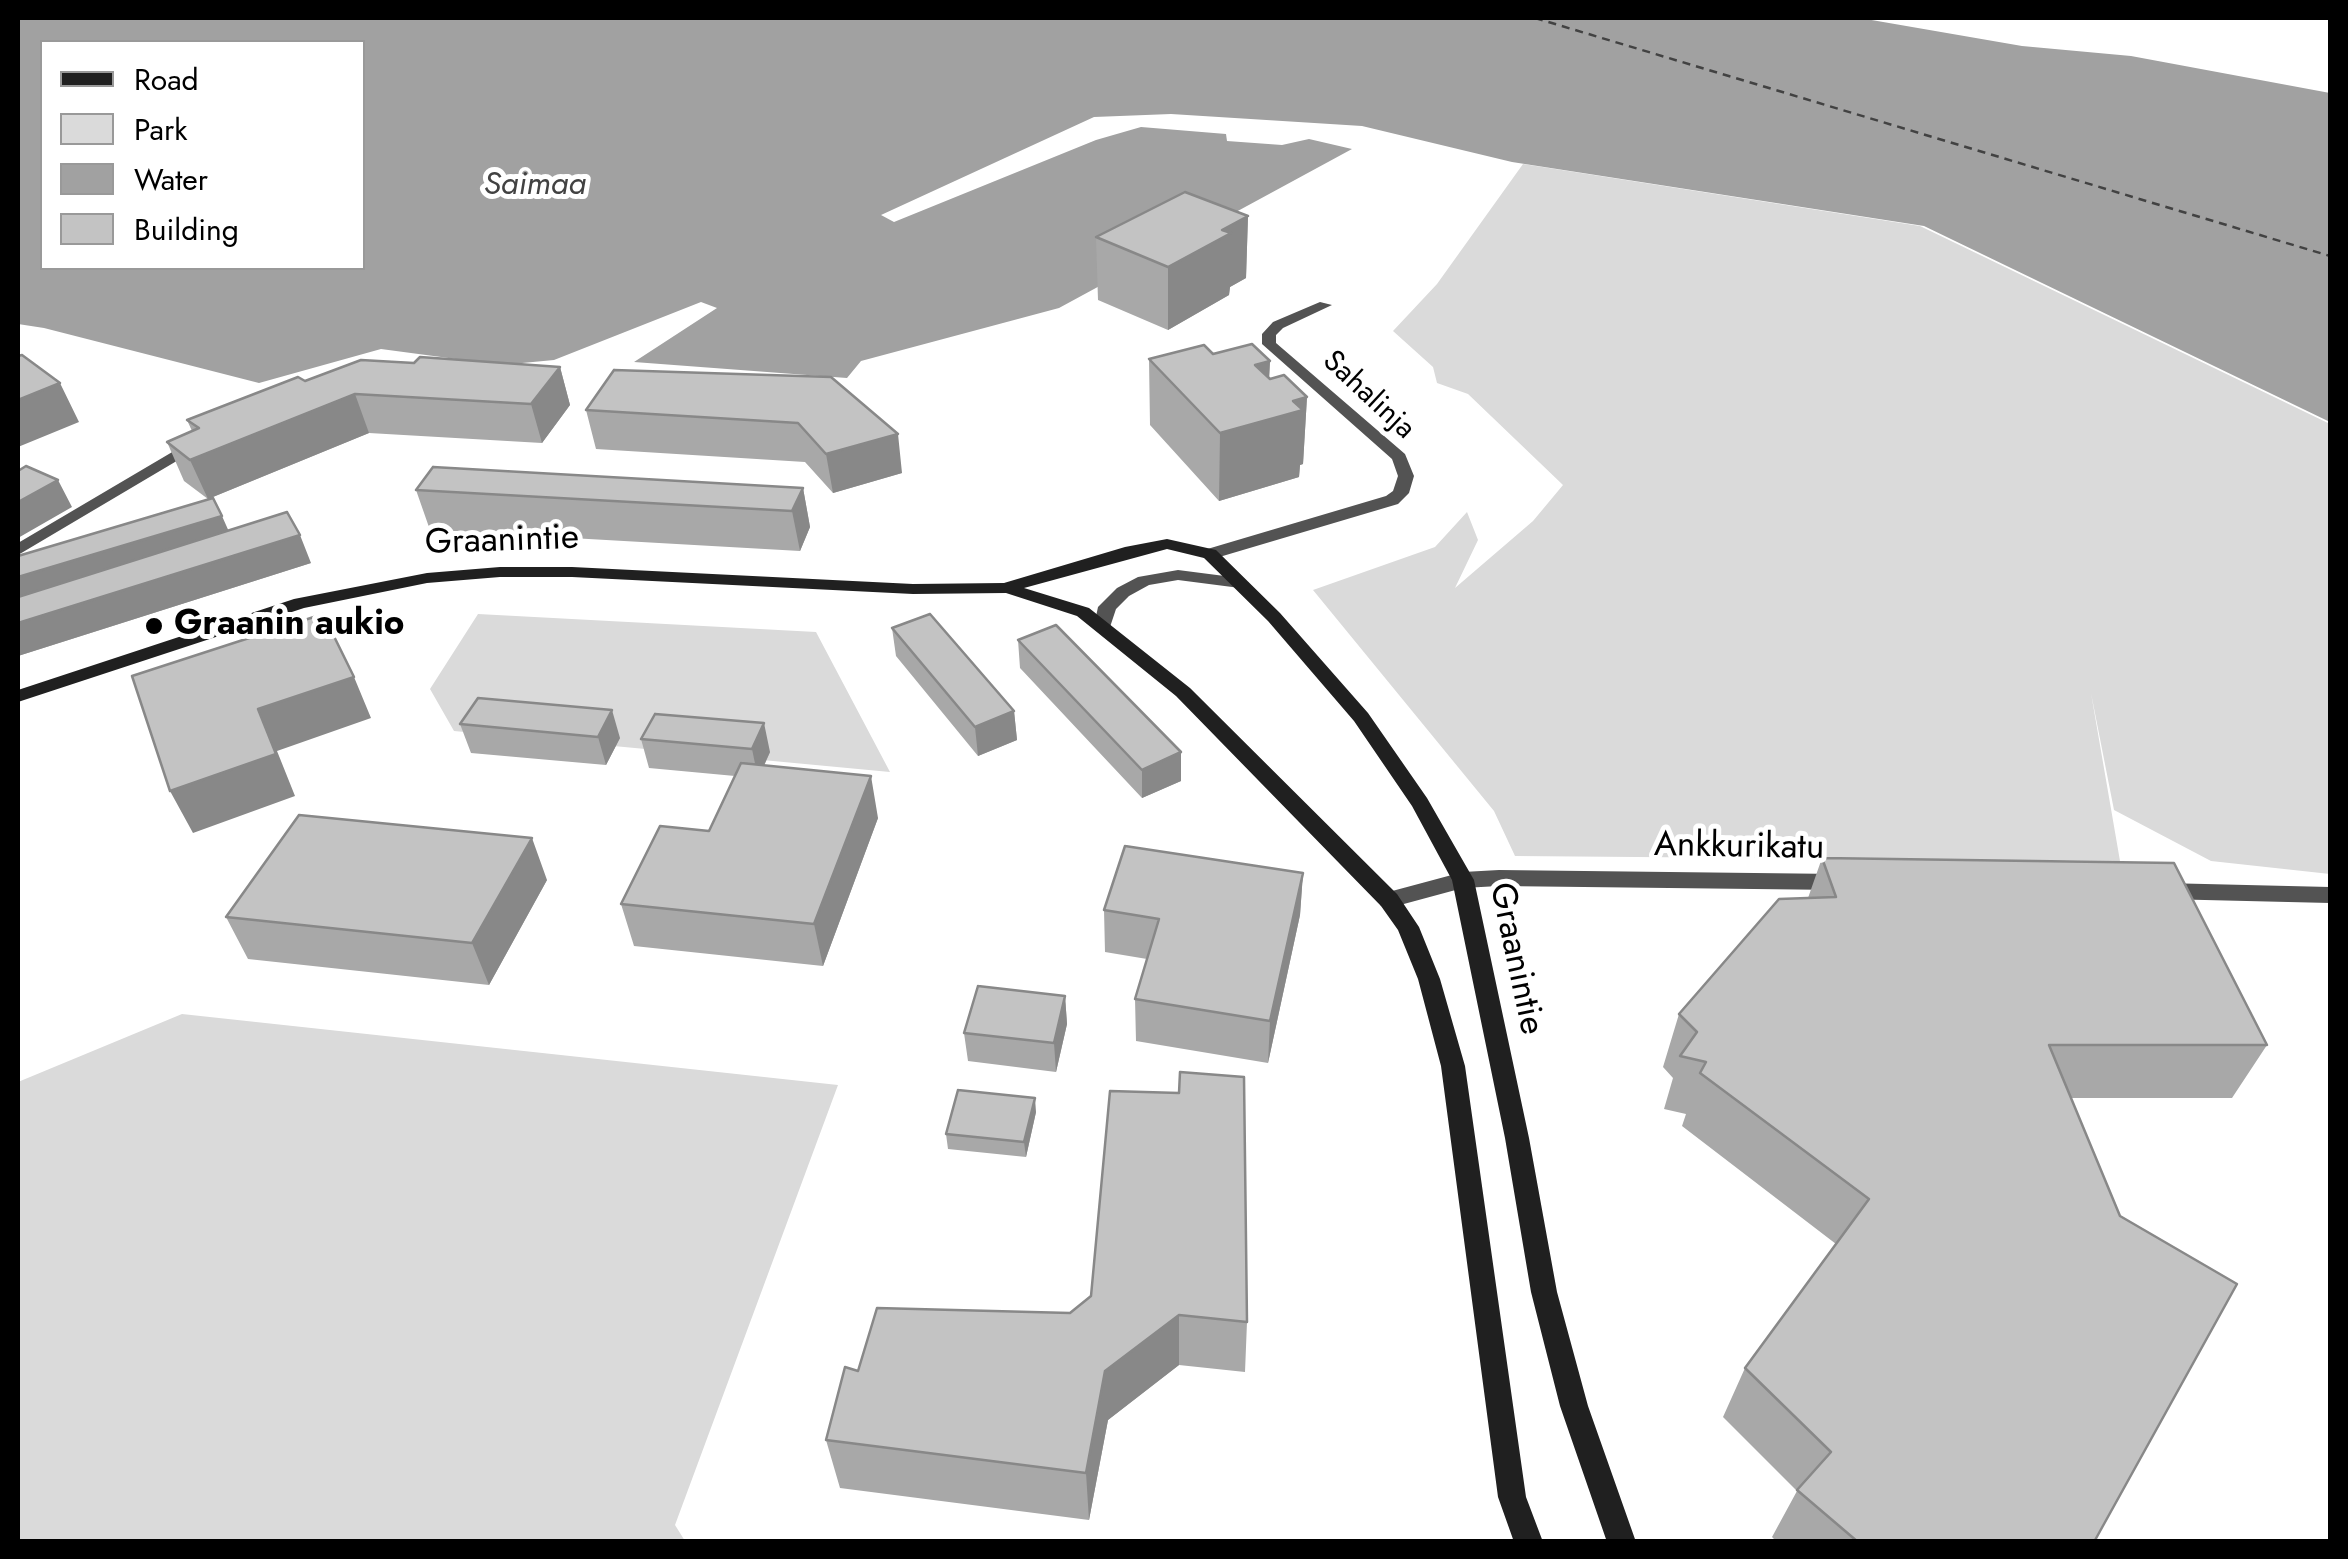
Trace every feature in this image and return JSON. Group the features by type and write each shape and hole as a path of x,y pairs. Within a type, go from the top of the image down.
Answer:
{"street":[{"name":"Sahalinja","path":"1210,554 1392,500 1401,493 1406,476 1399,457 1269,344 1269,334 1278,325 1325,306"},
{"path":"18,550 219,429"},
{"name":"Graanintie","path":"18,696 300,603 427,578 572,572 913,589 1006,588 1131,550 1167,544 1210,554 1361,716 1420,803 1464,880 1518,1138 1544,1292 1574,1406 1622,1542"},
{"path":"1104,626 1107,607 1144,580 1193,576 1240,583"},
{"name":"Graanintie","path":"1006,588 1082,612 1184,692 1389,900 1408,927 1428,979 1453,1066 1512,1497 1529,1542"},
{"name":"Ankkurikatu","path":"1389,900 1464,880 1855,882"},
{"path":"2132,889 2330,895"}],"green space":[{"path":"1523,164 1920,226 2330,424 2330,874 2211,861 2114,810 2091,693 2120,861 1515,856 1494,811 1313,590 1435,547 1467,512 1478,540 1455,588 1533,521 1563,485 1468,394 1437,383 1433,367 1393,331 1437,284"},
{"path":"478,614 816,632 890,772 454,731 430,689"},
{"path":"182,1014 838,1085 675,1525 685,1541 18,1541 18,1082"}],"water":[{"name":"Saimaa","path":"18,18 1860,18 2022,46 2131,56 2330,93 2330,422 1924,226 1512,162 1362,126 1171,114 1094,117 881,215 894,222 1096,140 1141,127 1226,134 1227,141 1282,145 1309,139 1352,149 1059,308 861,361 847,378 634,362 717,308 701,302 554,360 501,365 381,349 259,383 18,324"}],"building":[{"path":"1185,192 1248,216 1222,230 1231,233 1168,267 1096,237"},
{"path":"1252,344 1270,361 1255,365 1270,379 1284,375 1307,397 1293,401 1303,410 1220,433 1149,359 1204,345 1213,354"},
{"path":"22,355 60,383 18,400 18,356"},
{"path":"420,357 560,367 531,404 355,394 190,460 167,442 199,428 187,420 298,377 305,381 361,360 414,363"},
{"path":"614,370 831,377 898,434 826,454 798,423 586,410"},
{"path":"26,466 58,480 18,502 18,471"},
{"path":"433,467 803,488 792,511 416,490"},
{"path":"213,498 222,516 18,577 18,556"},
{"path":"287,512 300,535 18,623 18,597"},
{"path":"323,614 354,677 258,709 276,754 170,791 132,676"},
{"path":"930,614 1014,711 975,727 892,628"},
{"path":"1056,625 1181,752 1142,770 1018,640"},
{"path":"478,698 612,710 598,737 460,724"},
{"path":"655,714 764,723 752,749 641,739"},
{"path":"741,763 871,776 814,924 621,904 660,826 709,831"},
{"path":"299,815 532,838 472,943 226,917"},
{"path":"1125,846 1303,873 1270,1021 1135,999 1159,919 1104,910"},
{"path":"1822,858 2174,863 2267,1045 2049,1045 2120,1216 2237,1284 2094,1542 1858,1542 1797,1490 1831,1452 1745,1368 1869,1199 1700,1073 1706,1062 1680,1056 1697,1032 1679,1014 1779,899 1836,897"},
{"path":"978,986 1065,996 1054,1043 964,1033"},
{"path":"1180,1072 1244,1077 1247,1322 1179,1315 1105,1371 1086,1473 826,1440 845,1367 858,1371 877,1308 1070,1313 1091,1296 1110,1091 1179,1093"},
{"path":"958,1090 1035,1098 1024,1142 946,1134"}],"ferry route":[{"path":"1535,18 2330,256"}],"place":[{"name":"Graanin aukio","path":"154,626"}]}
